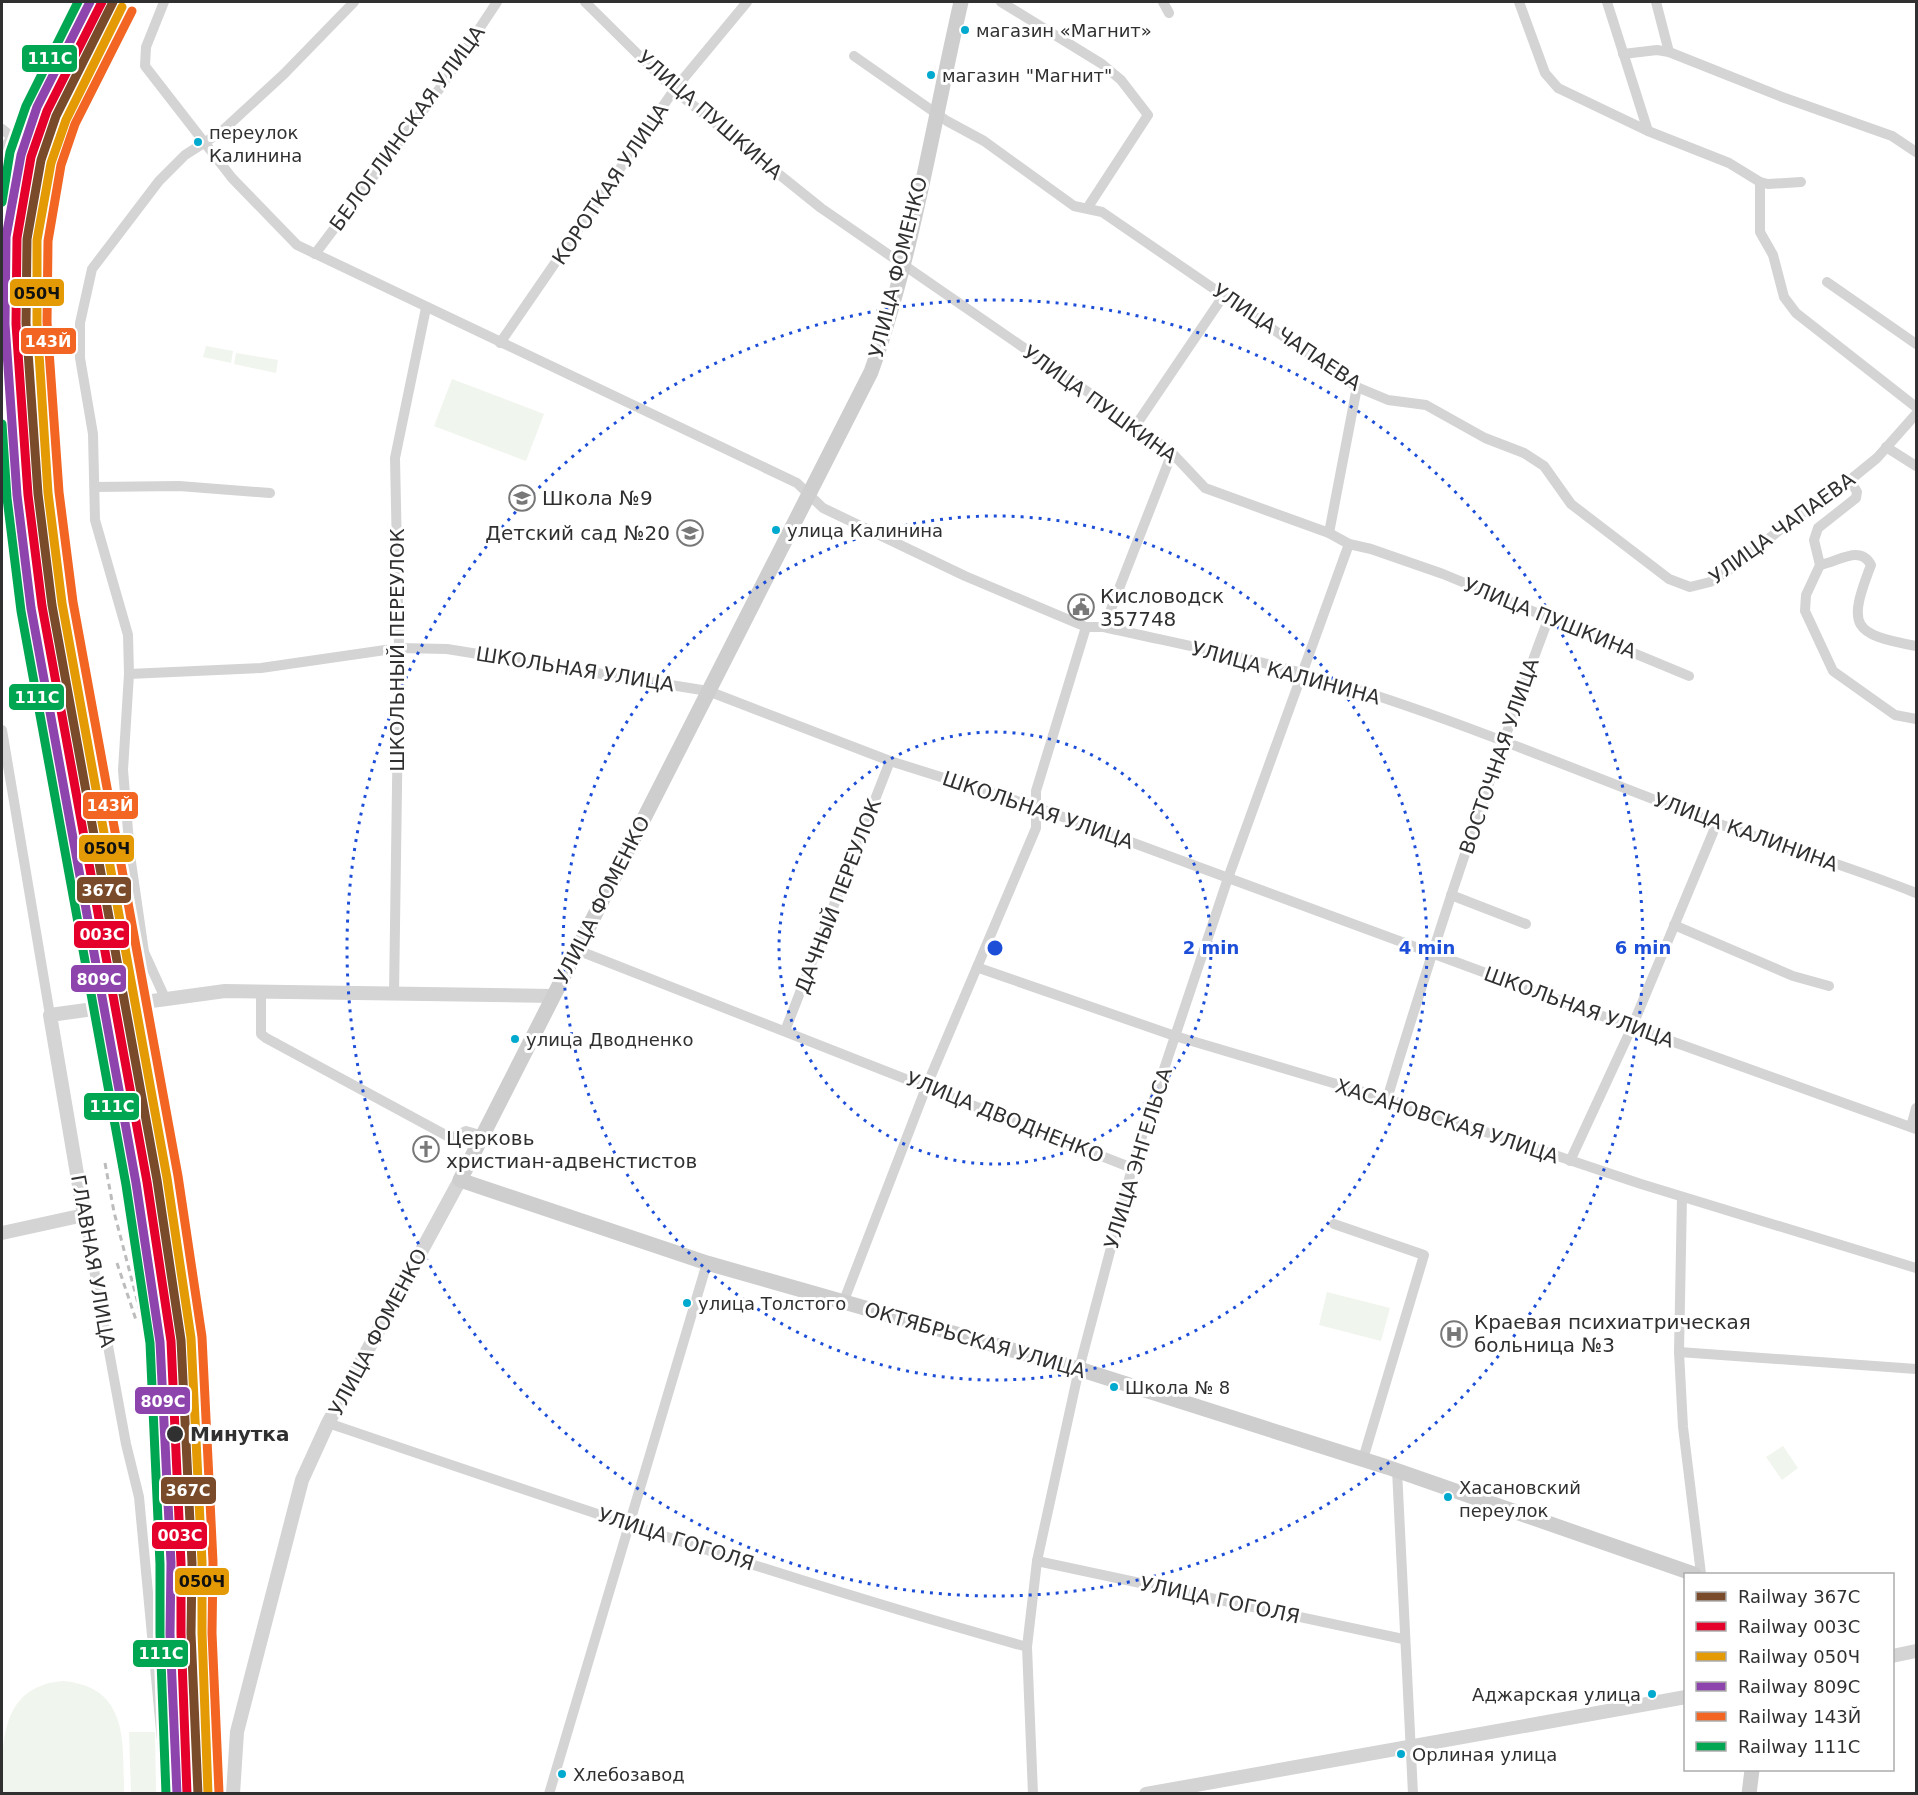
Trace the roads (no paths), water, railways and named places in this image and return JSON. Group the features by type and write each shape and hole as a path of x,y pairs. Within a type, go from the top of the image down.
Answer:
{"main road":[{"name":"УЛИЦА ФОМЕНКО","path":"460,1179 480,1135 577,950 871,372 884,336 902,265 961,2"},
{"name":"ОКТЯБРЬСКАЯ УЛИЦА","path":"460,1179 706,1263 1079,1369 1363,1459 1689,1573"},
{"path":"1749,1794 1752,1771"}],"street":[{"name":"УЛИЦА КАЛИНИНА","path":"164,2 146,47 145,66 232,178 297,245 796,483 823,508 965,576 1086,627 1104,627 1302,673 1503,740 1717,823 1917,893"},
{"path":"165,998 144,952 130,855 123,770 129,674 128,635 95,520 93,434 80,358 80,323 92,269 159,181 185,155 206,143 284,74 354,2"},
{"name":"БЕЛОГЛИНСКАЯ УЛИЦА","path":"315,254 440,88 497,2"},
{"name":"УЛИЦА ПУШКИНА","path":"585,2 674,90 821,208 1136,425 1172,453 1205,488 1329,533 1349,544 1433,570 1689,676"},
{"name":"КОРОТКАЯ УЛИЦА","path":"500,343 674,90 747,2"},
{"path":"1001,2 1102,64 1121,80 1148,115 1088,207"},
{"path":"1163,2 1169,13"},
{"path":"1520,2 1545,73 1558,88 1648,131 1729,163 1760,182 1768,184 1802,182"},
{"path":"1607,2 1648,131"},
{"path":"1656,2 1669,52"},
{"path":"1623,54 1657,50 1669,52 1782,97 1892,136 1917,152"},
{"name":"УЛИЦА ЧАПАЕВА","path":"854,56 935,113 984,141 1074,206 1088,207 1102,212 1357,387 1388,400 1426,405 1485,438 1524,453 1544,466 1571,504 1669,579 1690,587 1710,582 1732,568 1791,521 1850,480 1917,414"},
{"path":"2,129 12,137 2,151"},
{"path":"1760,182 1760,232 1773,255 1784,297 1796,313 1917,407"},
{"path":"1827,282 1917,345"},
{"path":"1136,425 1224,295"},
{"name":"ШКОЛЬНЫЙ ПЕРЕУЛОК","path":"394,994 399,648 395,458 426,308"},
{"path":"1329,533 1357,387"},
{"path":"1886,447 1917,466"},
{"path":"1104,627 1172,453"},
{"path":"1850,480 1857,492 1856,498 1818,528 1814,540 1820,566 1806,595 1805,611 1833,670 1895,715 1917,719"},
{"path":"95,487 178,486 270,493"},
{"name":"УЛИЦА ЭНГЕЛЬСА","path":"1033,1794 1027,1647 1037,1561 1079,1369 1132,1168 1175,1036 1228,878 1349,544"},
{"path":"1820,566 1848,556 1859,554 1866,557 1871,565 1857,601 1857,616 1863,627 1877,639 1917,646"},
{"name":"ВОСТОЧНАЯ УЛИЦА","path":"1387,1099 1431,953 1503,740 1549,617"},
{"path":"843,1303 927,1085 979,968 1036,828 1036,791 1086,627"},
{"name":"ШКОЛЬНАЯ УЛИЦА","path":"129,674 261,668 399,648 447,649 708,691 890,761 1036,807 1632,1027 1914,1128"},
{"name":"ГЛАВНАЯ УЛИЦА","path":"2,730 84,1215 126,1444 139,1497 167,1794"},
{"name":"ДАЧНЫЙ ПЕРЕУЛОК","path":"785,1031 890,761"},
{"path":"1570,1161 1632,1027 1717,823"},
{"path":"1451,896 1526,924"},
{"path":"1674,925 1793,976 1829,986"},
{"name":"УЛИЦА ДВОДНЕНКО","path":"577,950 927,1085 1132,1168"},
{"name":"ХАСАНОВСКАЯ УЛИЦА","path":"979,968 1175,1036 1387,1099 1682,1197 1917,1268"},
{"path":"50,1015 225,991 553,996"},
{"path":"261,991 261,1034 266,1038 451,1138 466,1131 480,1135"},
{"path":"1914,1128 1917,1108"},
{"name":"УЛИЦА ФОМЕНКО","path":"233,1794 237,1732 251,1670 302,1480 328,1423 460,1179"},
{"path":"1682,1197 1679,1352 1683,1427 1701,1573"},
{"path":"2,1233 84,1215"},
{"path":"1334,1224 1424,1255 1363,1459"},
{"path":"549,1794 706,1263"},
{"path":"1679,1352 1917,1369"},
{"name":"УЛИЦА ГОГОЛЯ","path":"328,1423 630,1525 897,1611 1027,1647"},
{"path":"1397,1470 1403,1639 1413,1794"},
{"name":"УЛИЦА ГОГОЛЯ","path":"1037,1561 1403,1639"},
{"path":"1894,1645 1917,1650"},
{"path":"1894,1656 1917,1650"},
{"path":"1146,1794 1684,1697"}],"railway":[{"path":"105,1163 114,1212 150,1349 159,1408 168,1507 183,1794"},
{"path":"117,1263 136,1320"}],"rail line":[{"name":"111С","path":"2,202 10,152 26,106 78,2"},
{"name":"809С","path":"90,2 37,107 21,155 6,237 5,324 17,495 31,608 136,1183 160,1342 171,1563 170,1634 177,1794"},
{"name":"003С","path":"102,2 47,111 31,157 17,238 16,324 28,495 42,606 147,1182 171,1341 181,1563 181,1633 187,1794"},
{"name":"367С","path":"113,2 56,116 41,160 27,239 26,323 38,494 52,605 157,1180 181,1340 192,1563 191,1633 198,1794"},
{"name":"050Ч","path":"122,7 66,120 51,163 37,240 37,323 48,493 62,603 167,1178 191,1338 202,1562 202,1633 208,1794"},
{"name":"143Й","path":"132,11 75,124 61,165 48,241 47,322 59,492 73,602 178,1176 202,1337 213,1562 212,1633 219,1793"},
{"name":"111С","path":"2,424 7,498 21,611 126,1185 150,1343 160,1564 160,1634 166,1794"}],"place":[{"name":"магазин «Магнит»","path":"965,30"},
{"name":"магазин \"Магнит\"","path":"931,75"},
{"name":"переулок Калинина","path":"198,142"},
{"name":"Школа №9","path":"522,498"},
{"name":"улица Калинина","path":"776,530"},
{"name":"Детский сад №20","path":"690,533"},
{"name":"Кисловодск 357748","path":"1081,607"},
{"name":"улица Дводненко","path":"515,1039"},
{"name":"Церковь христиан-адвенстистов","path":"426,1149"},
{"name":"улица Толстого","path":"687,1303"},
{"name":"Краевая психиатрическая больница №3","path":"1454,1334"},
{"name":"Школа № 8","path":"1114,1387"},
{"name":"Минутка","path":"175,1434"},
{"name":"Хасановский переулок","path":"1448,1497"},
{"name":"Аджарская улица","path":"1652,1694"},
{"name":"Орлиная улица","path":"1401,1754"},
{"name":"Хлебозавод","path":"562,1774"}]}
